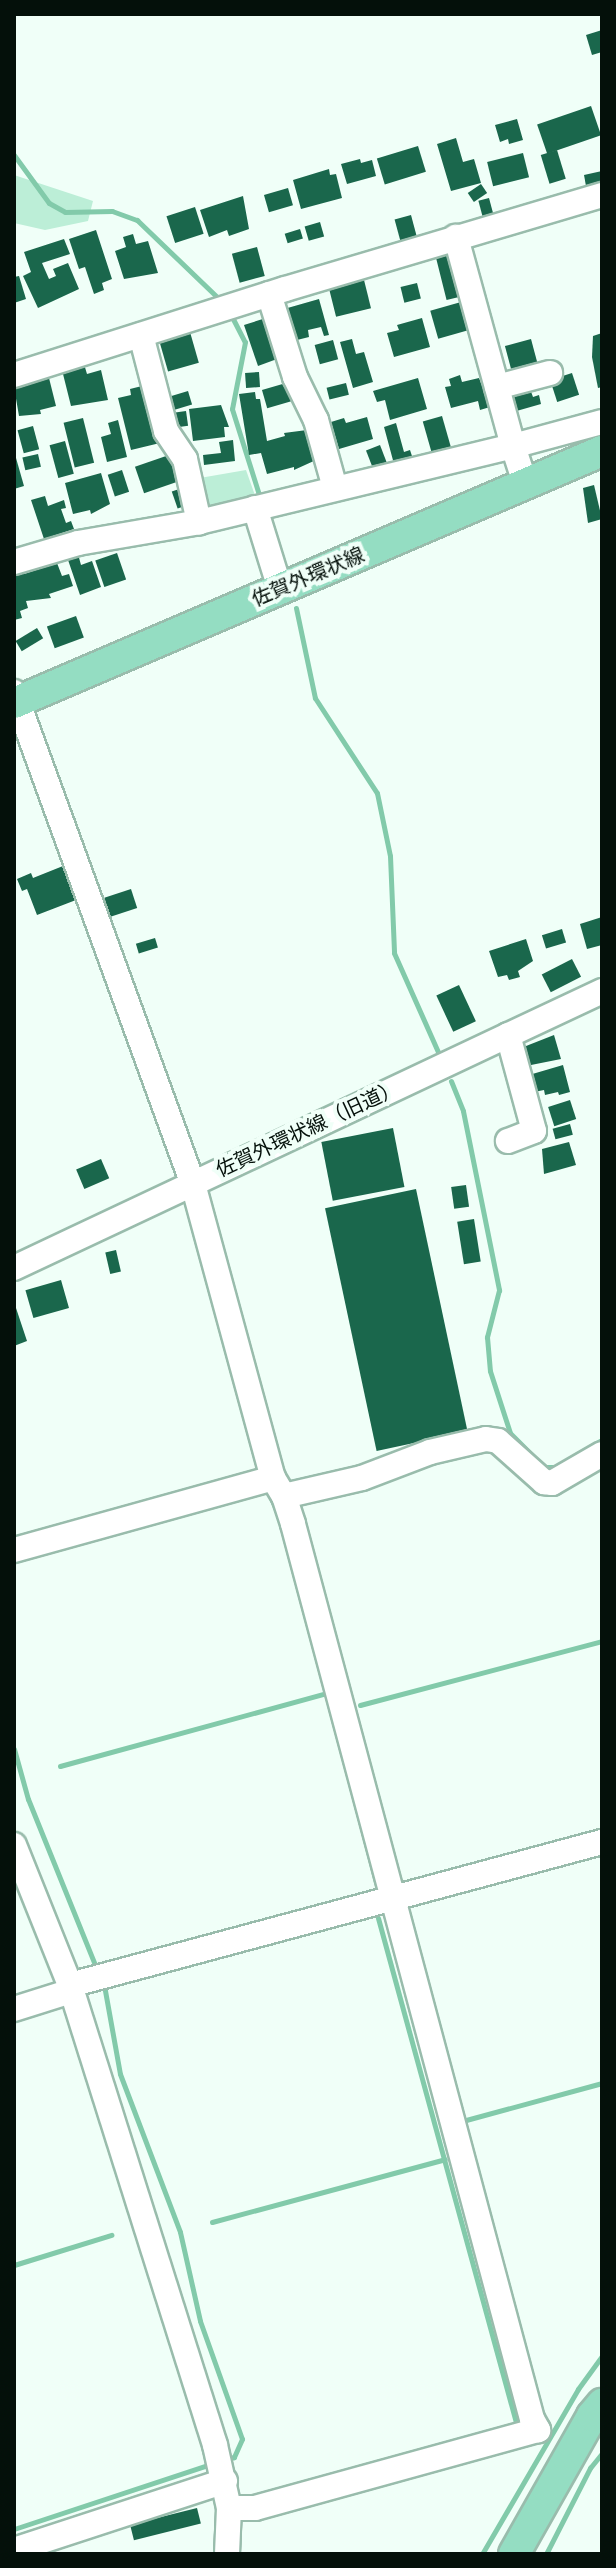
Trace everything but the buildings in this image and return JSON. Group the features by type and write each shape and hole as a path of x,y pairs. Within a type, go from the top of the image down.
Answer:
{"main road":[{"name":"佐賀外環状線","path":"15,699 602,451"},
{"path":"514,2554 592,2416 602,2404"}],"street":[{"path":"14,375 269,294 602,195"},
{"path":"456,237 525,483"},
{"path":"269,294 295,377 316,420 335,488"},
{"path":"141,335 166,431 185,459 199,522"},
{"path":"497,387 550,373"},
{"path":"14,562 78,543 199,522 602,422"},
{"path":"255,508 280,589"},
{"path":"15,699 193,1184 528,2404 538,2430 255,2508 229,2508"},
{"name":"佐賀外環状線（旧道）","path":"14,1268 602,991"},
{"path":"508,1035 534,1131 508,1141"},
{"path":"14,1550 278,1487 362,1478 430,1452 486,1439 498,1441 544,1482 552,1483 602,1454"},
{"path":"14,2009 85,1982 602,1842"},
{"path":"14,1845 85,1982 225,2481 229,2508 227,2554"},
{"path":"14,2550 225,2481"}],"green space":[{"path":"14,175 93,201 88,221 45,230 14,223"},
{"path":"246,470 257,501 202,517 194,479"}],"waterway":[{"path":"14,155 49,203 65,212 112,211 137,220 219,299"},
{"path":"231,315 245,342 232,409 260,498"},
{"path":"296,608 315,698 377,793 390,856 394,953 438,1052"},
{"path":"451,1081 463,1111 499,1290 487,1337 490,1371 510,1433 544,1467 555,1467"},
{"path":"574,1456 602,1440"},
{"path":"269,1493 278,1514"},
{"path":"360,1705 602,1641"},
{"path":"60,1766 326,1693"},
{"path":"14,1749 28,1799 98,1972"},
{"path":"351,1786 378,1890"},
{"path":"378,1918 517,2426"},
{"path":"104,1985 120,2074 180,2232 200,2321 242,2439 234,2457 224,2460"},
{"path":"466,2120 602,2083"},
{"path":"212,2222 445,2159"},
{"path":"14,2265 111,2235"},
{"path":"482,2554 578,2389 602,2356"},
{"path":"546,2554 590,2468 602,2453"},
{"path":"14,2529 211,2464"}]}
